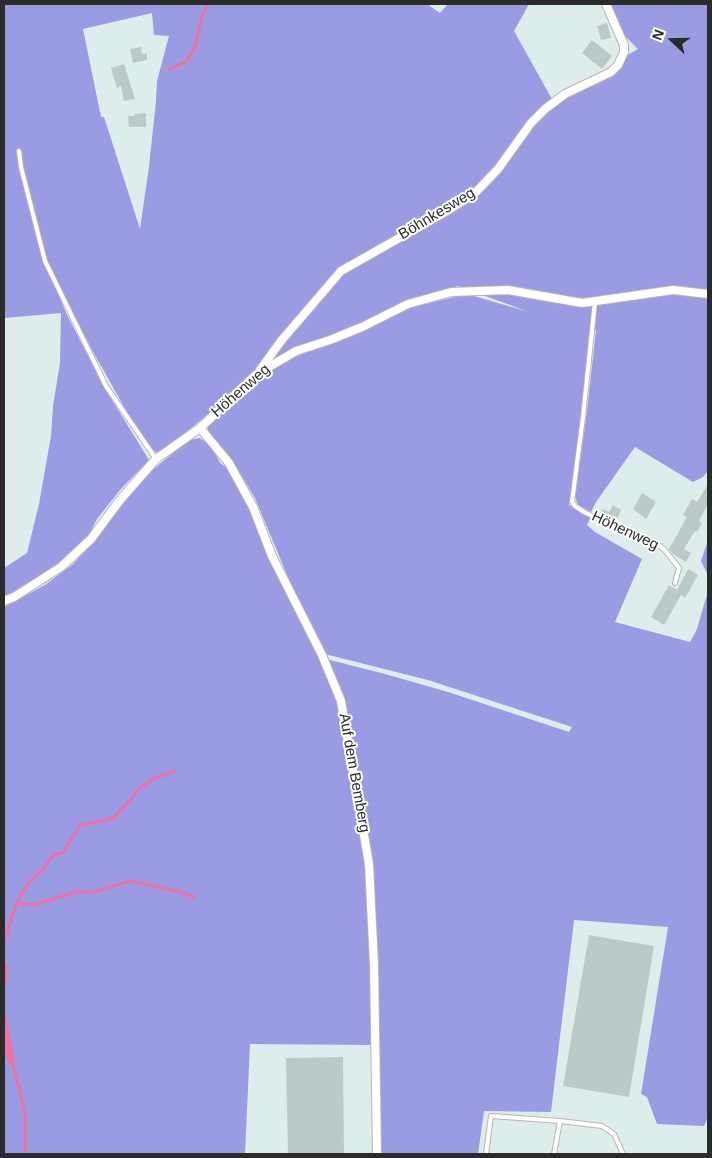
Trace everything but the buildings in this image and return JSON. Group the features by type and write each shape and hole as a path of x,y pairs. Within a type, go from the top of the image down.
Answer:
{"street":[{"name":"Böhnkesweg","path":"257,374 281,341 341,271 447,211 476,192 498,169 531,123 545,109 566,94 611,72 618,65 624,46 606,4"},
{"name":"Höhenweg","path":"4,600 14,597 61,568 91,539 120,500 156,460 200,428 257,374 296,352 362,327 408,304 451,292 508,290 582,303 673,290 708,294"},
{"name":"Auf dem Bemberg","path":"200,428 229,463 253,507 272,556 322,655 341,701 369,864 374,974 376,1154"}],"lane":[{"path":"18,151 45,262 106,386 156,460"},
{"name":"Höhenweg","path":"595,302 572,502 574,506 584,512 642,540 657,544 664,549 679,568 675,583"},
{"path":"486,1154 491,1116 602,1126 614,1134 623,1154"},
{"path":"554,1154 560,1121"}],"shaded area":[{"path":"4,4 427,4 440,13 448,4 529,4 514,31 553,101 532,124 555,103 599,80 624,57 638,49 624,35 609,4 708,4 708,471 703,477 693,482 635,447 591,512 578,505 575,497 596,330 591,328 569,505 591,517 587,525 595,532 642,559 615,622 690,642 697,629 708,591 708,1117 704,1126 657,1124 647,1097 641,1094 668,927 574,920 551,1112 484,1111 478,1154 380,1154 373,871 361,786 352,797 365,861 370,937 372,1045 250,1044 245,1154 4,1154 4,607 45,585 73,564 94,542 128,497 150,472 189,440 200,438 208,444 220,463 227,468 250,504 318,657 448,692 569,732 572,727 428,680 325,654 290,582 255,498 243,478 208,433 208,427 213,420 259,378 274,367 362,331 409,308 467,294 529,312 458,286 407,305 332,337 276,358 248,376 206,416 160,453 150,448 127,412 57,282 54,283 66,313 104,387 149,460 120,490 97,519 90,533 67,558 43,578 4,602 4,568 27,553 39,504 51,436 53,406 60,363 61,313 4,318","holes":["152,13 154,35 169,36 157,81 149,167 140,229 104,117 101,117 83,29"]},
{"path":"708,540 708,591 707,573 701,561"},
{"path":"4,1004 15,1063 10,1065 4,1054"}],"waterway":[{"path":"169,69 187,61 195,46 202,16 208,4"},
{"path":"4,942 20,896 29,882 44,869 52,856 63,852 80,825 115,817 140,788 153,779 174,771"},
{"path":"17,903 34,905 75,892 93,892 131,881 195,897"},
{"path":"4,963 6,967 4,986"},
{"path":"12,1061 25,1113 25,1154"}]}
